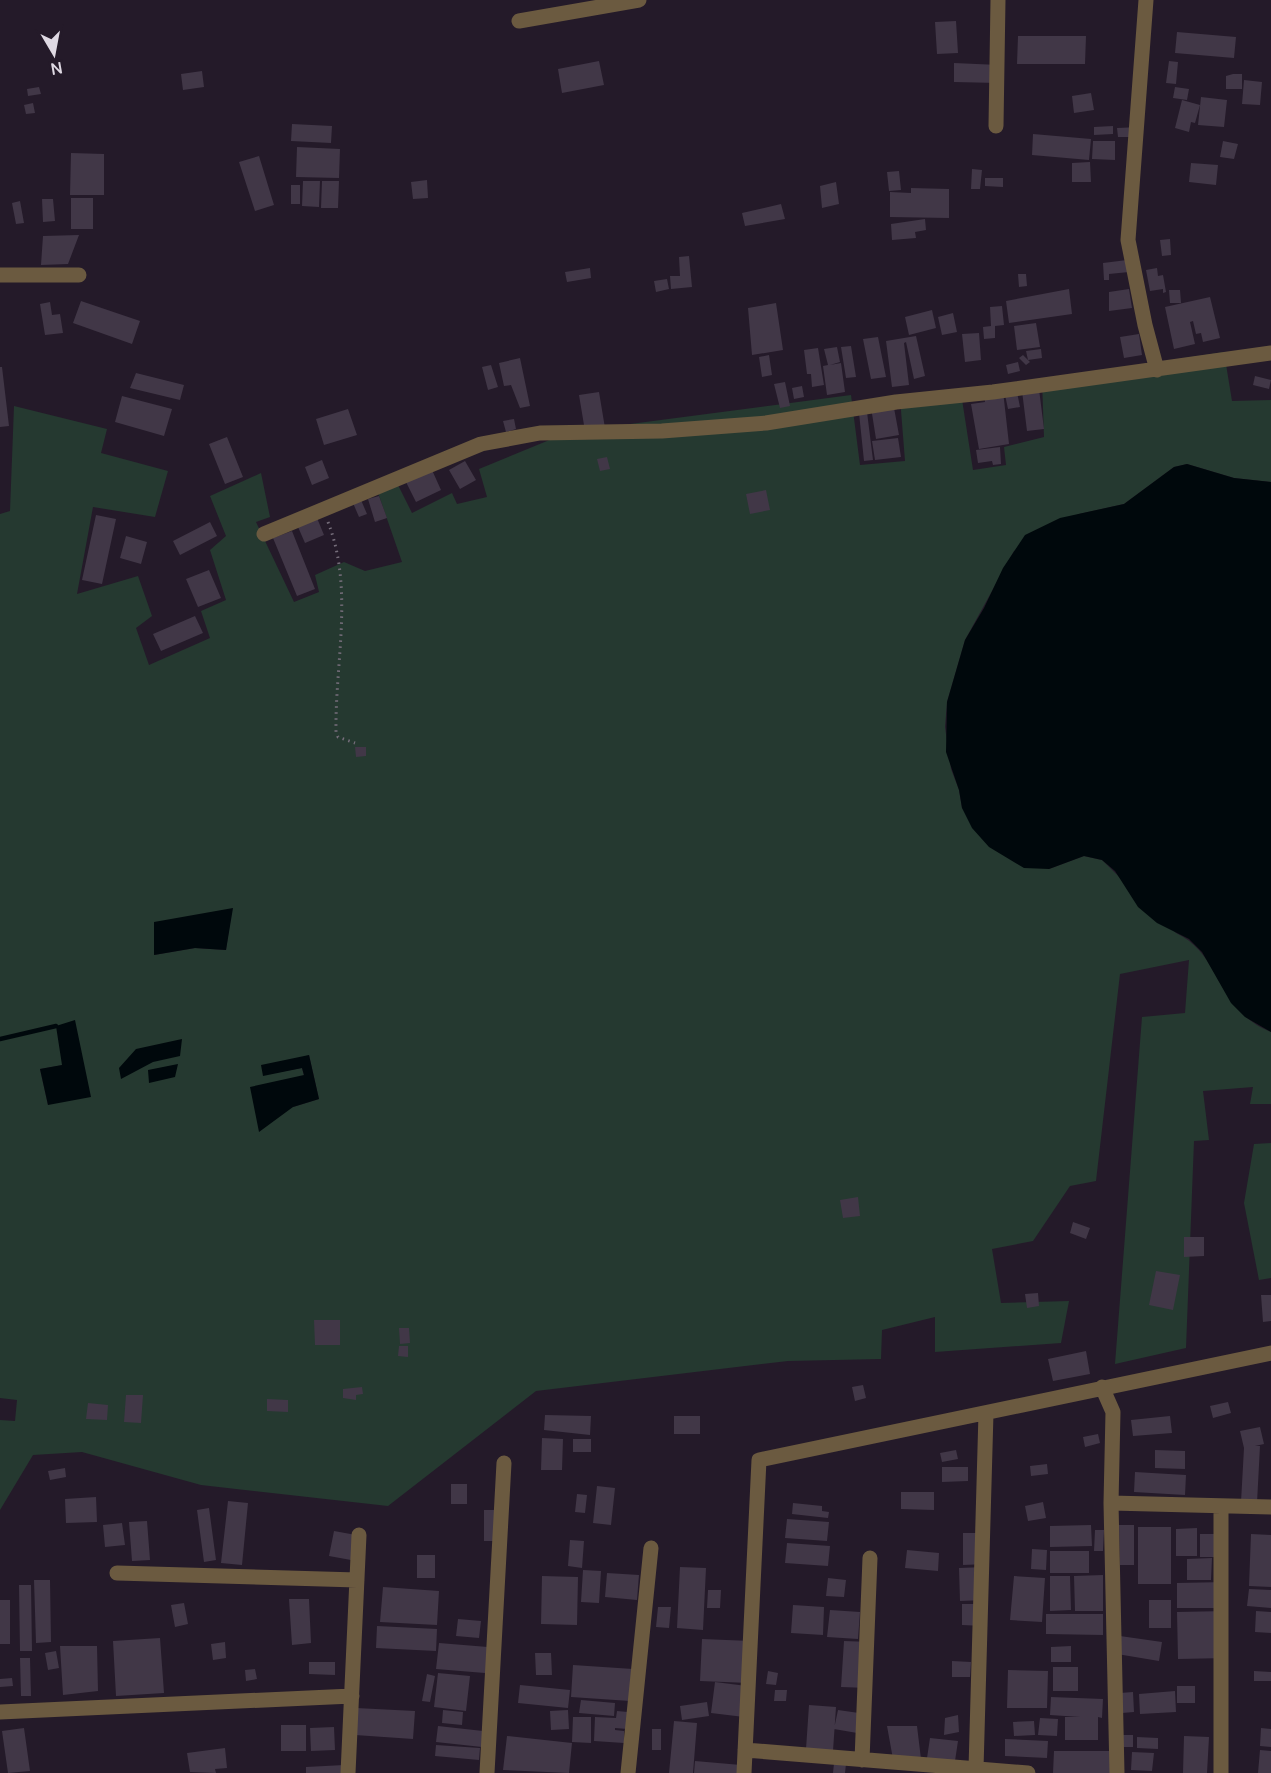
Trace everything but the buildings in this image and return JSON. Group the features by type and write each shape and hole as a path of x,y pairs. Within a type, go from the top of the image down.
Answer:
{"street":[{"path":"519,21 639,0"},
{"path":"996,126 998,0"},
{"path":"1146,0 1128,240 1157,370"},
{"path":"0,275 79,275"},
{"path":"264,534 481,444 540,433 662,431 766,423 896,402 993,392 1271,353"},
{"path":"744,1773 759,1460 1271,1353"},
{"path":"1102,1387 1113,1412 1111,1503 1117,1773"},
{"path":"976,1770 986,1413"},
{"path":"487,1773 504,1463"},
{"path":"1111,1503 1271,1507"},
{"path":"1221,1506 1221,1773"},
{"path":"348,1773 359,1535"},
{"path":"628,1773 651,1548"},
{"path":"862,1760 870,1558"},
{"path":"117,1573 357,1580"},
{"path":"0,1712 352,1696"},
{"path":"745,1749 1028,1773"}],"path":[{"path":"323,509 339,552 343,586 336,732 338,737 355,742"}],"green space":[{"path":"1224,352 1232,401 1271,400 1271,482 1234,478 1187,464 1174,467 1124,504 1079,514 1014,551 965,640 947,702 945,727 951,769 959,790 962,808 1049,869 1084,856 1102,860 1176,933 1203,955 1239,1010 1252,1022 1271,1032 1271,1104 1250,1104 1253,1087 1203,1091 1209,1140 1194,1141 1186,1348 1115,1364 1142,1017 1185,1013 1189,960 1120,974 1096,1181 1070,1186 1033,1241 992,1249 1001,1303 1069,1301 1061,1343 935,1352 935,1317 882,1330 881,1359 788,1361 536,1391 388,1506 201,1485 82,1452 33,1455 0,1510 0,1420 15,1421 17,1400 0,1398 0,514 10,511 14,406 107,429 101,453 168,471 155,517 93,507 77,594 138,576 152,616 136,628 149,665 210,638 201,611 226,600 210,550 226,536 210,496 261,473 270,517 256,522 294,602 319,592 315,575 344,562 365,571 402,562 377,490 398,485 412,513 452,493 457,504 487,497 479,469 569,432 851,395 860,465 905,461 900,398 961,393 973,470 1006,465 1004,447 1044,437 1042,380","holes":["232,909 226,950 195,948 154,955","309,1055 319,1099 293,1107 304,1076 302,1068 263,1075","63,1065 48,1105 40,1069"]},
{"path":"1271,1143 1271,1278 1259,1280 1244,1203 1254,1144"}],"shaded area":[{"path":"1187,464 1234,478 1271,482 1271,1032 1245,1017 1231,1003 1202,952 1189,939 1157,923 1138,907 1115,871 1102,860 1084,856 1049,869 1024,868 989,847 972,828 962,808 959,790 946,752 947,702 965,640 984,608 1003,568 1025,535 1060,518 1124,504 1174,467"},
{"path":"233,908 226,950 195,948 154,955 154,922"},
{"path":"75,1020 91,1097 48,1105 40,1069 62,1065 56,1026"},
{"path":"182,1039 180,1056 153,1062 121,1079 119,1068 136,1049"},
{"path":"309,1055 319,1099 293,1107 259,1132 250,1087 304,1075 302,1068 263,1076 261,1065"},
{"path":"178,1064 175,1077 149,1083 148,1070"}],"waterway":[{"path":"0,1039 56,1026"}]}
